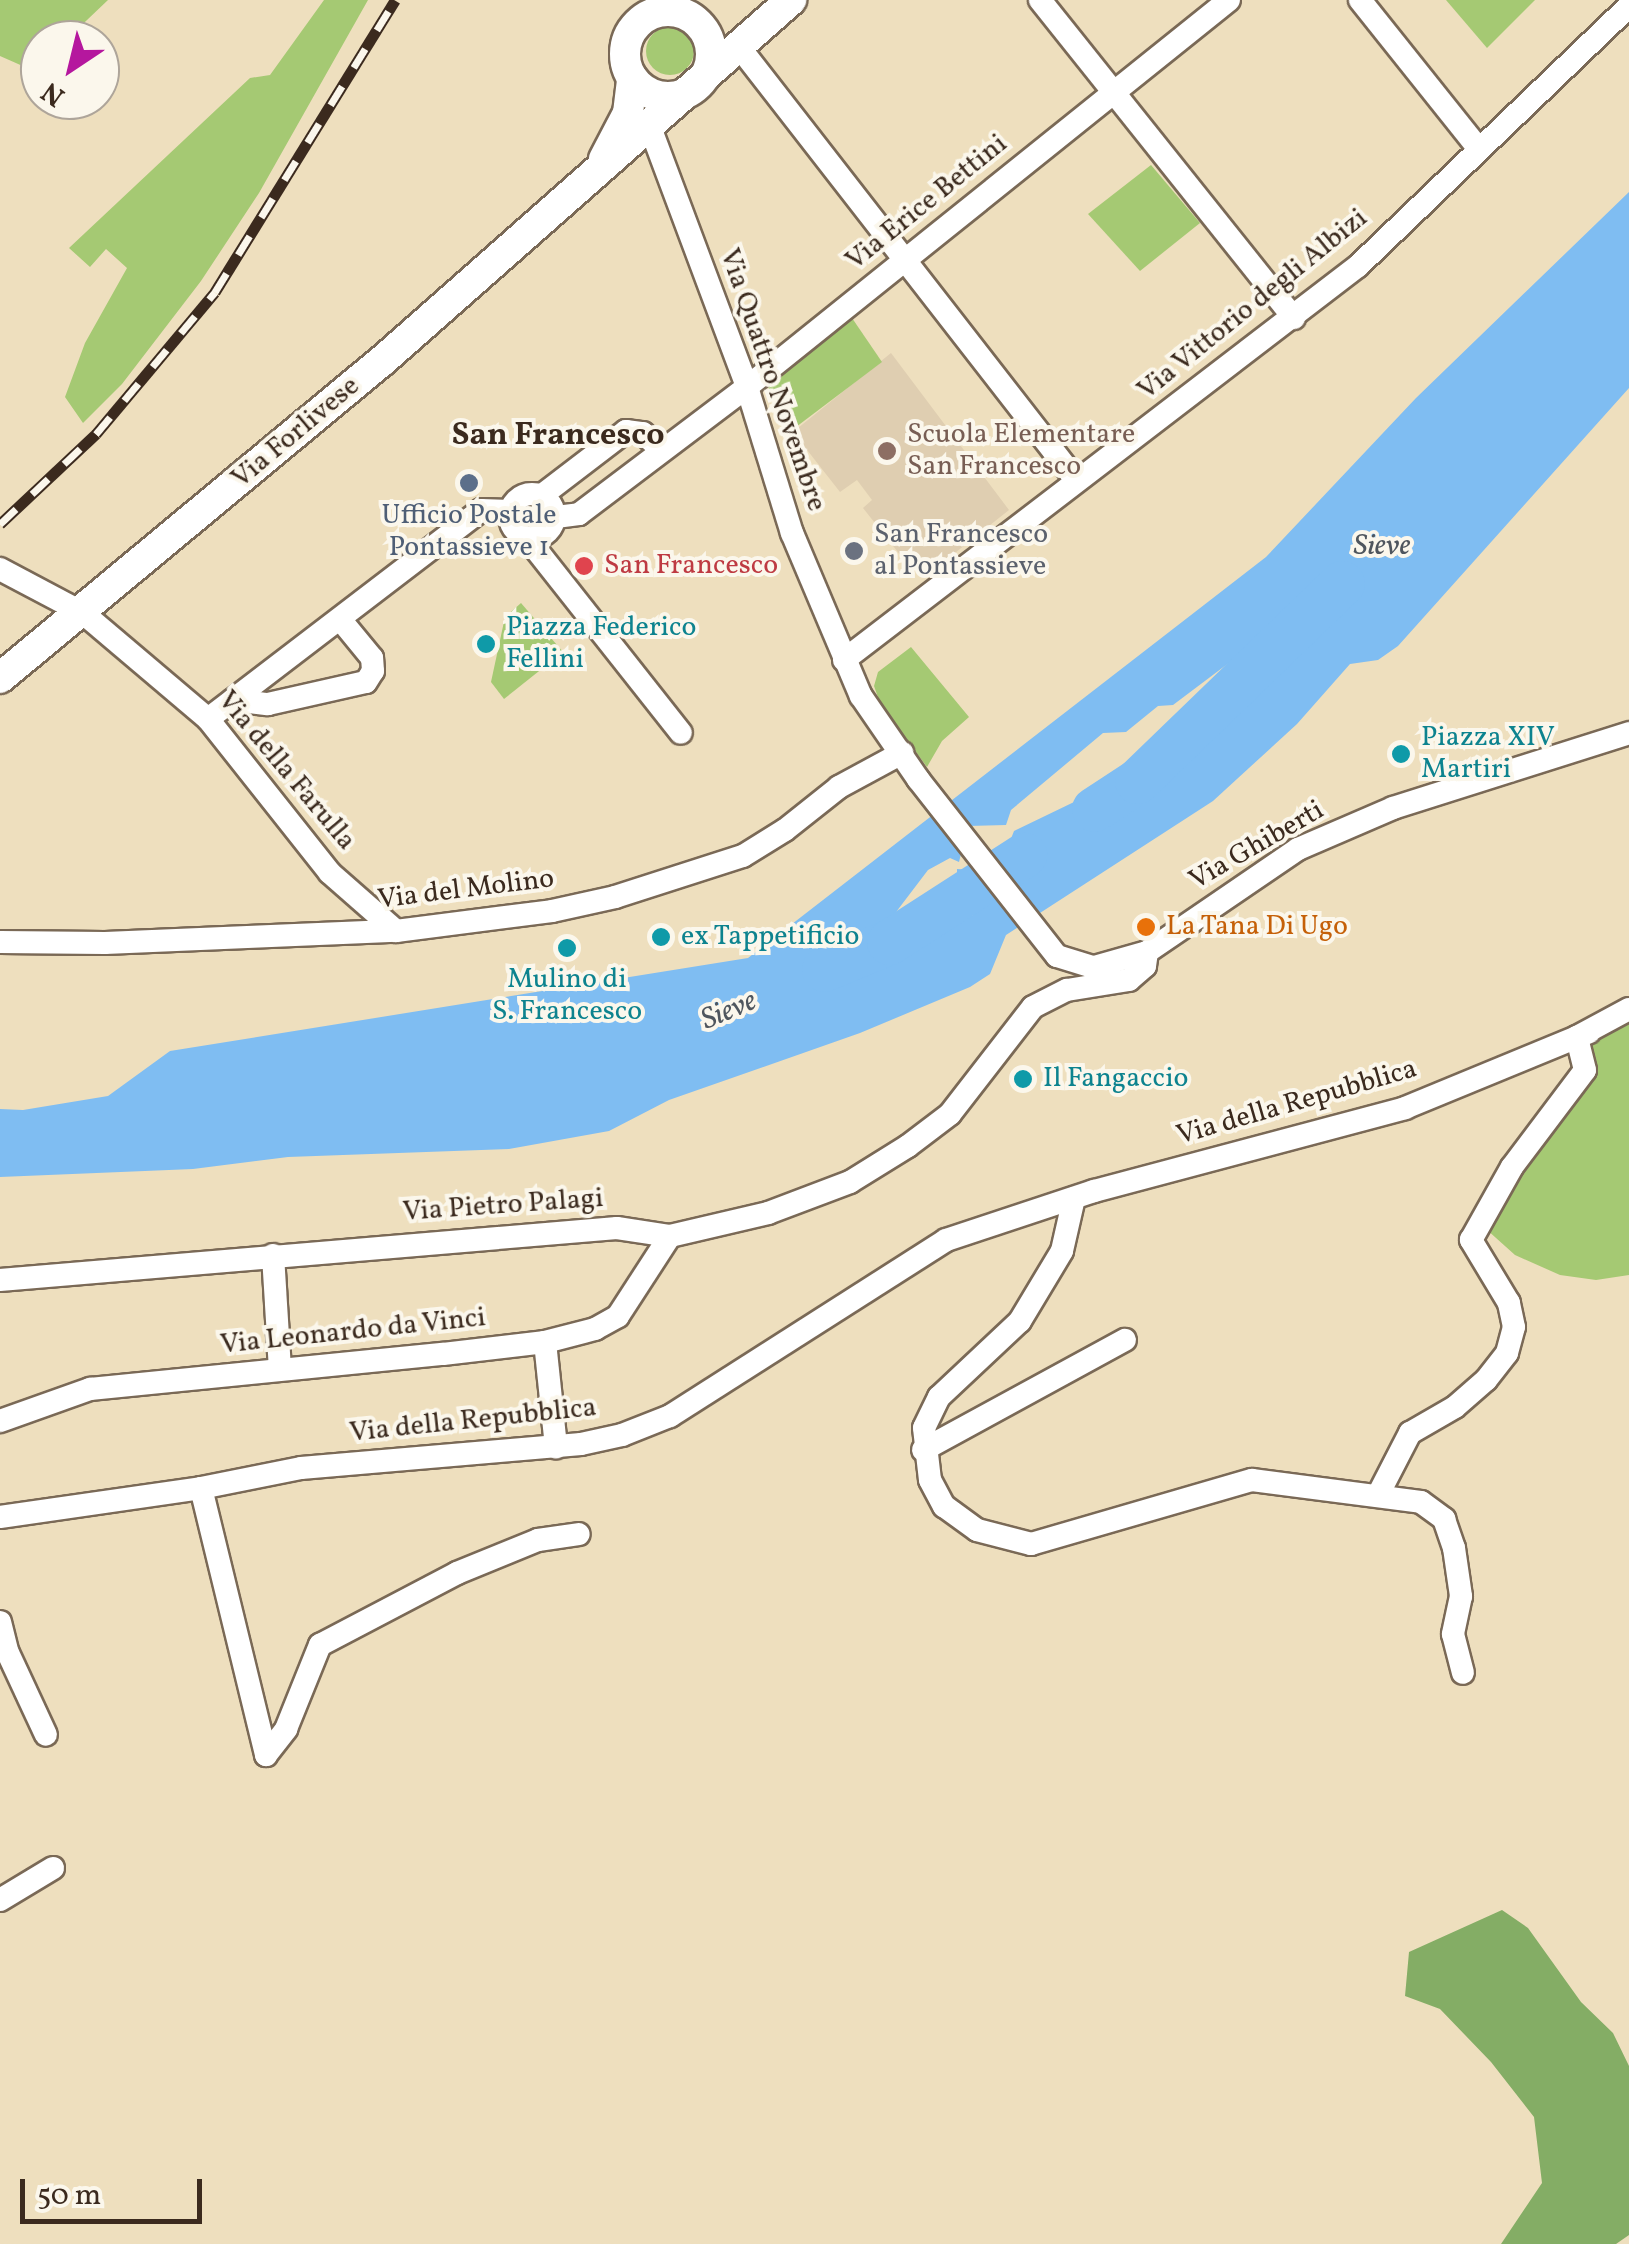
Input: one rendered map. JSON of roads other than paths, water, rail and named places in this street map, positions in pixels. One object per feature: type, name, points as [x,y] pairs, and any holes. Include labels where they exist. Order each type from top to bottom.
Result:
[{"type":"street","name":"Via Forlivese","points":[[587,182],[613,148],[628,113],[632,78],[626,63],[632,14],[681,13],[726,27],[787,0]]},
{"type":"street","name":"Via Forlivese","points":[[0,678],[83,613],[587,182],[740,48],[787,0]]},
{"type":"street","points":[[1040,0],[1294,318]]},
{"type":"street","name":"Via Erice Bettini","points":[[527,538],[542,537],[556,517],[579,514],[660,448],[747,386],[1229,0]]},
{"type":"street","points":[[1360,0],[1479,148]]},
{"type":"street","name":"Via Vittorio degli Albizi","points":[[844,660],[1358,266],[1629,6]]},
{"type":"street","points":[[681,13],[712,54],[702,80]]},
{"type":"street","points":[[740,48],[902,262],[1076,480]]},
{"type":"street","name":"Via Forlivese","points":[[632,78],[656,95],[672,97],[689,92],[702,80]]},
{"type":"street","points":[[632,78],[650,127]]},
{"type":"street","name":"Via Quattro Novembre","points":[[650,127],[747,386],[792,533],[844,660],[862,696],[918,779],[1042,942]]},
{"type":"street","points":[[208,719],[481,510],[510,511],[524,496],[541,496],[626,431],[644,433],[660,448]]},
{"type":"street","points":[[541,496],[556,517]]},
{"type":"street","points":[[510,511],[513,527],[527,538],[681,733]]},
{"type":"street","name":"Via della Farulla","points":[[0,569],[83,613],[208,719],[330,873],[396,931]]},
{"type":"street","points":[[234,700],[268,704],[366,682],[374,671],[372,658],[340,619]]},
{"type":"street","name":"Via Ghiberti","points":[[1042,942],[1057,956],[1076,965],[1094,967],[1147,952],[1298,849],[1392,808],[1629,733]]},
{"type":"street","name":"Via del Molino","points":[[0,942],[106,943],[396,931],[552,911],[742,856],[784,830],[839,787],[902,753]]},
{"type":"street","name":"Via Pietro Palagi","points":[[0,1280],[617,1228],[670,1236],[768,1213],[850,1182],[950,1114],[1033,1007],[1067,990],[1129,980],[1145,966],[1147,952]]},
{"type":"street","name":"Via della Repubblica","points":[[0,1517],[201,1488],[301,1468],[556,1447],[622,1435],[670,1416],[946,1240],[1074,1198],[1405,1108],[1589,1032],[1629,1009]]},
{"type":"street","points":[[1378,1495],[1410,1433],[1455,1407],[1486,1380],[1507,1353],[1514,1327],[1509,1303],[1472,1240],[1512,1167],[1584,1070],[1577,1038],[1589,1032]]},
{"type":"street","points":[[1074,1198],[1062,1250],[1020,1321],[939,1397],[924,1428],[923,1450],[930,1480],[944,1506],[977,1530],[1031,1544],[1252,1480],[1421,1502],[1444,1519],[1454,1548],[1462,1596],[1453,1634],[1463,1673]]},
{"type":"street","name":"Via Leonardo da Vinci","points":[[0,1421],[90,1389],[544,1342],[595,1329],[618,1316],[670,1236]]},
{"type":"street","points":[[273,1254],[280,1369]]},
{"type":"street","points":[[923,1450],[1017,1403],[1126,1340]]},
{"type":"street","points":[[544,1342],[556,1447]]},
{"type":"street","points":[[201,1488],[266,1754],[286,1728],[320,1646],[456,1574],[538,1540],[579,1534]]},
{"type":"street","points":[[0,1622],[14,1667],[46,1735]]},
{"type":"street","points":[[0,1900],[53,1868]]},
{"type":"water","name":"Sieve","points":[[1629,192],[1629,388],[1398,646],[1378,660],[1350,664],[1297,724],[1213,801],[1006,935],[990,974],[970,987],[860,1033],[669,1100],[609,1131],[509,1149],[288,1157],[193,1169],[0,1177],[0,1109],[23,1110],[108,1096],[170,1051],[748,958],[1266,557],[1416,398]],"holes":[[[1282,623],[1301,627],[1268,682],[1233,717],[1149,773],[1130,775],[1014,831],[998,872],[957,869],[957,885],[979,892],[983,902],[973,915],[899,951],[868,940],[890,920],[928,870],[950,858],[959,862],[968,826],[1006,825],[1011,810],[1103,733],[1126,732],[1158,706],[1173,705]]]},
{"type":"waterway","name":"Sieve","points":[[1094,809],[1137,781],[1342,583]]},
{"type":"waterway","name":"Sieve","points":[[824,969],[889,942],[1024,855]]},
{"type":"railway","points":[[0,524],[96,434],[215,292],[395,0]]},
{"type":"place","name":"Scuola Elementare San Francesco","points":[[887,451]]},
{"type":"place","name":"Ufficio Postale Pontassieve 1","points":[[469,483]]},
{"type":"place","name":"San Francesco al Pontassieve","points":[[854,551]]},
{"type":"place","name":"San Francesco","points":[[584,566]]},
{"type":"place","name":"Piazza Federico Fellini","points":[[486,644]]},
{"type":"place","name":"Piazza XIV Martiri","points":[[1401,754]]},
{"type":"place","name":"La Tana Di Ugo","points":[[1146,927]]},
{"type":"place","name":"ex Tappetificio","points":[[661,937]]},
{"type":"place","name":"Mulino di S. Francesco","points":[[567,948]]},
{"type":"place","name":"Il Fangaccio","points":[[1023,1079]]},
{"type":"district","name":"San Francesco","points":[[558,436]]}]
